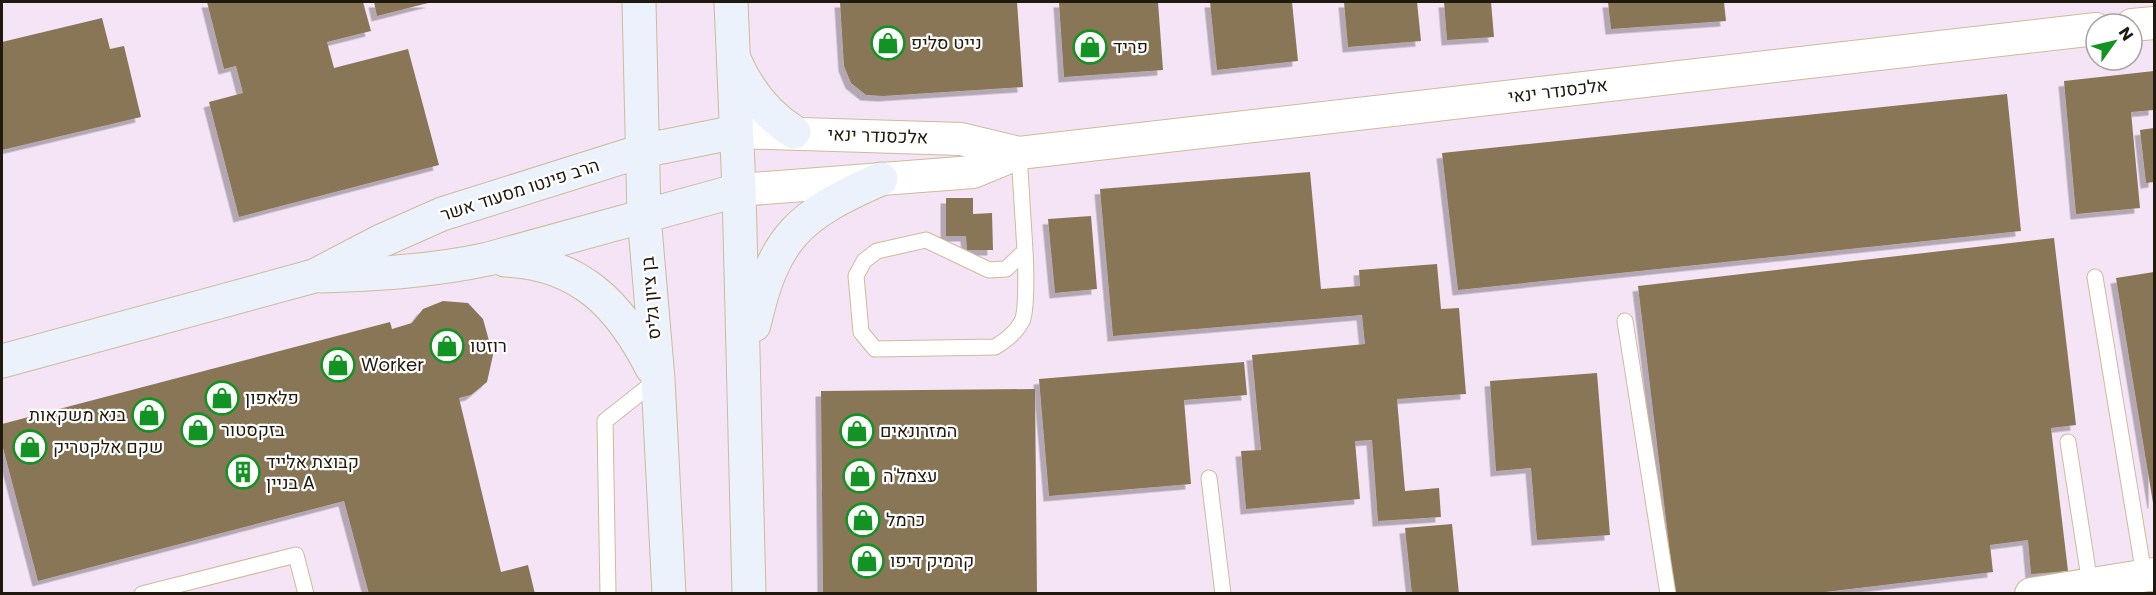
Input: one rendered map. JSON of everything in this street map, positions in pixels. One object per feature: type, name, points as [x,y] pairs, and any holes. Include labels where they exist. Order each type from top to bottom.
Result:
[{"type":"street","name":"בן ציון גליס","points":[[639,2],[644,216],[658,379],[669,594]]},
{"type":"street","points":[[731,2],[739,190],[749,594]]},
{"type":"street","name":"אלכסנדר ינאי","points":[[739,190],[974,172],[1020,153],[2084,30]]},
{"type":"street","points":[[732,55],[747,85],[758,100],[779,123],[794,132]]},
{"type":"street","name":"הרב פינטו מסעוד אשר","points":[[2,361],[314,276],[381,241],[442,214],[642,152],[736,132]]},
{"type":"street","name":"אלכסנדר ינאי","points":[[736,132],[794,132],[961,139],[1020,153]]},
{"type":"street","points":[[744,376],[762,289],[773,262],[787,239],[809,217],[833,201],[881,179]]},
{"type":"street","name":"הרב פינטו מסעוד אשר","points":[[314,276],[453,267],[739,190]]},
{"type":"street","points":[[488,259],[524,261],[547,266],[584,282],[624,321],[658,379]]},
{"type":"street","points":[[2031,594],[2150,575]]},
{"type":"lane","points":[[1020,153],[1025,251],[1023,320],[1010,338],[995,347],[875,349],[861,332],[856,276],[864,261],[878,251],[926,240],[989,270],[1006,269],[1025,251]]},
{"type":"lane","points":[[2095,277],[2150,575]]},
{"type":"lane","points":[[1625,321],[1668,594]]},
{"type":"lane","points":[[608,594],[605,421],[658,379]]},
{"type":"lane","points":[[2068,441],[2090,584]]},
{"type":"lane","points":[[1209,478],[1223,594]]},
{"type":"lane","points":[[142,594],[296,555],[306,594]]},
{"type":"shaded area","points":[[2,2],[2154,2],[2154,593],[2,593]]},
{"type":"building","points":[[207,2],[363,2],[371,31],[327,42],[334,68],[408,49],[439,165],[239,217],[209,102],[243,93],[236,66],[224,69]]},
{"type":"building","points":[[374,2],[432,2],[377,16]]},
{"type":"building","points":[[840,2],[1017,2],[1023,87],[883,96],[866,95],[851,83],[844,66]]},
{"type":"building","points":[[1059,2],[1158,2],[1163,70],[1064,77]]},
{"type":"building","points":[[1210,2],[1292,2],[1298,61],[1217,70]]},
{"type":"building","points":[[1344,2],[1417,2],[1421,41],[1348,47]]},
{"type":"building","points":[[1444,2],[1491,2],[1494,37],[1447,40]]},
{"type":"building","points":[[1608,2],[1724,2],[1726,21],[1611,29]]},
{"type":"building","points":[[102,18],[110,49],[124,46],[141,117],[2,150],[2,42]]},
{"type":"building","points":[[2154,71],[2154,110],[2131,112],[2140,208],[2076,214],[2064,81]]},
{"type":"building","points":[[2007,94],[2021,231],[1458,290],[1442,153]]},
{"type":"building","points":[[2154,128],[2154,182],[2146,183],[2140,130]]},
{"type":"building","points":[[1310,172],[1321,289],[1360,286],[1359,270],[1437,264],[1441,309],[1459,308],[1466,394],[1397,399],[1405,491],[1439,488],[1441,517],[1378,521],[1372,440],[1355,441],[1360,499],[1246,509],[1241,451],[1261,450],[1252,355],[1365,344],[1362,315],[1113,336],[1100,189]]},
{"type":"building","points":[[946,198],[973,198],[973,214],[992,213],[993,250],[967,250],[966,236],[946,236]]},
{"type":"building","points":[[1091,216],[1097,289],[1055,293],[1048,219]]},
{"type":"building","points":[[2054,238],[2076,425],[2051,428],[2068,571],[2031,574],[2028,540],[1990,545],[1993,572],[1808,594],[1675,594],[1638,286]]},
{"type":"building","points":[[2154,272],[2154,503],[2153,503],[2116,278]]},
{"type":"building","name":"קבוצת אלייד בניין A","points":[[443,301],[468,303],[483,319],[493,355],[487,382],[471,395],[459,398],[501,572],[528,565],[535,594],[369,594],[344,501],[38,581],[2,444],[2,424],[390,322],[392,329],[412,323],[423,309]]},
{"type":"building","points":[[1244,362],[1247,395],[1184,400],[1191,484],[1049,496],[1039,379]]},
{"type":"building","points":[[1597,373],[1610,535],[1537,540],[1531,468],[1496,471],[1490,381]]},
{"type":"building","points":[[1035,389],[1037,594],[823,594],[821,391]]},
{"type":"building","points":[[1452,524],[1459,594],[1412,594],[1405,528]]},
{"type":"place","name":"נייט סליפ","points":[[888,43]]},
{"type":"place","name":"פריד","points":[[1090,47]]},
{"type":"place","name":"רוזטו","points":[[447,346]]},
{"type":"place","name":"Worker","points":[[338,365]]},
{"type":"place","name":"פלאפון","points":[[222,398]]},
{"type":"place","name":"בנא משקאות","points":[[149,415]]},
{"type":"place","name":"בזקסטור","points":[[198,430]]},
{"type":"place","name":"המזרונאים","points":[[857,431]]},
{"type":"place","name":"שקם אלקטריק","points":[[30,447]]},
{"type":"place","name":"קבוצת אלייד בניין A","points":[[243,472]]},
{"type":"place","name":"עצמל'ה","points":[[860,476]]},
{"type":"place","name":"כרמל","points":[[863,520]]},
{"type":"place","name":"קרמיק דיפו","points":[[867,561]]}]
